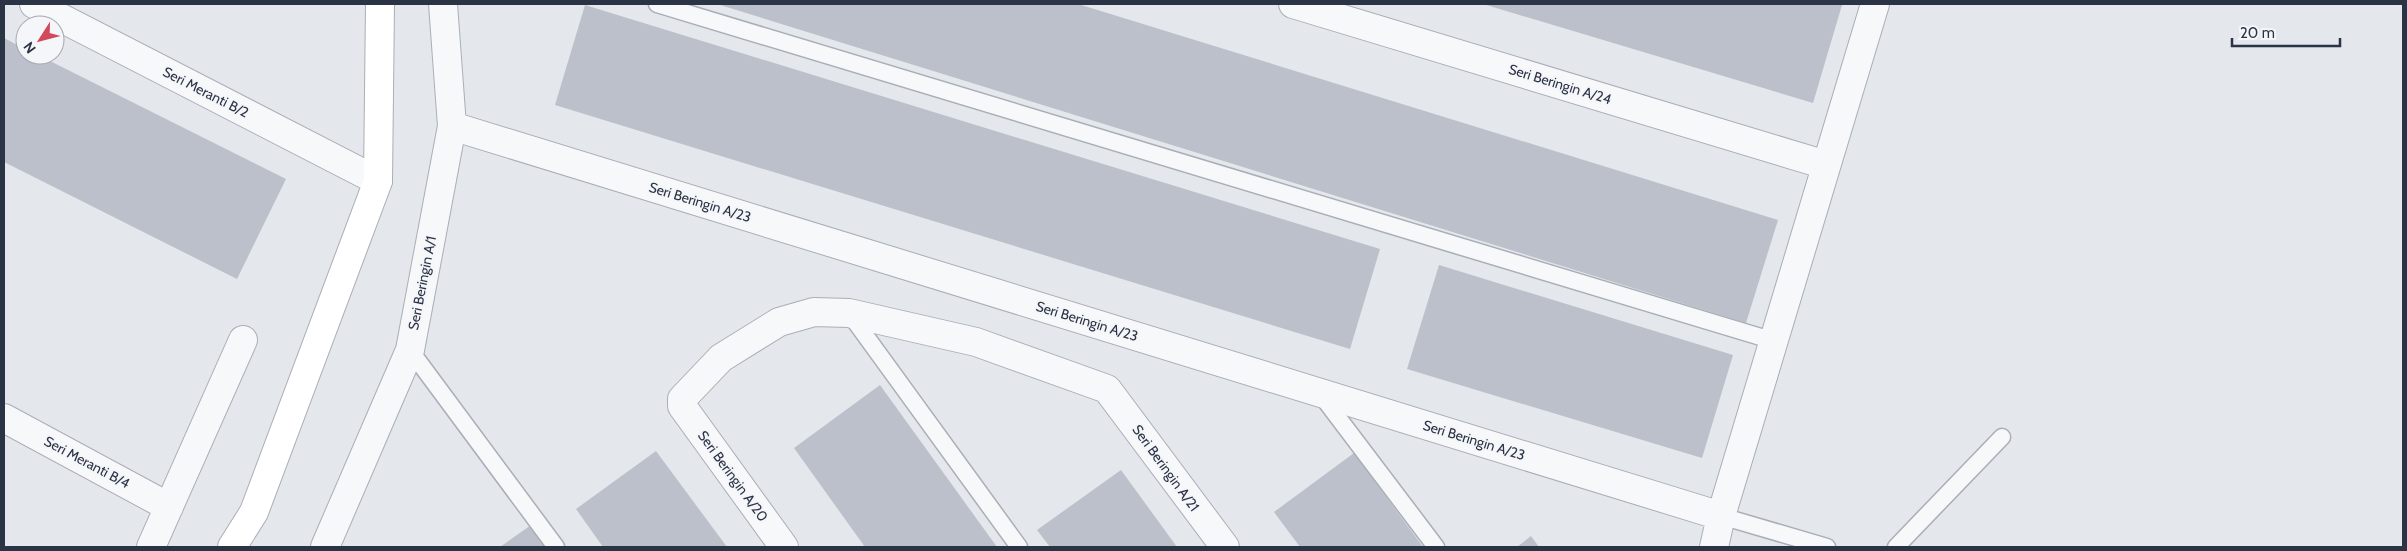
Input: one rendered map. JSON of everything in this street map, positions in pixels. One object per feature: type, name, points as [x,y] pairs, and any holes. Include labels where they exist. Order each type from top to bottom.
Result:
[{"type":"street","name":"Seri Meranti B/2","points":[[34,4],[378,181]]},
{"type":"street","points":[[232,547],[254,512],[378,181],[380,4]]},
{"type":"street","name":"Seri Beringin A/1","points":[[325,547],[410,350],[452,126],[443,4]]},
{"type":"street","name":"Seri Beringin A/24","points":[[1293,4],[1826,165]]},
{"type":"street","points":[[1714,547],[1721,516],[1875,4]]},
{"type":"street","name":"Seri Beringin A/23","points":[[452,126],[1721,516]]},
{"type":"street","name":"Seri Beringin A/20","points":[[784,547],[682,406],[686,392],[721,358],[779,322],[814,312],[849,313]]},
{"type":"street","name":"Seri Beringin A/21","points":[[849,313],[976,342],[1107,389],[1224,547]]},
{"type":"street","points":[[152,547],[243,340]]},
{"type":"street","name":"Seri Meranti B/4","points":[[4,418],[169,507]]},
{"type":"lane","points":[[657,4],[1774,341]]},
{"type":"lane","points":[[849,313],[1019,547]]},
{"type":"lane","points":[[410,350],[556,547]]},
{"type":"lane","points":[[1320,393],[1436,547]]},
{"type":"lane","points":[[1896,547],[2002,436]]},
{"type":"lane","points":[[1721,516],[1828,547]]},
{"type":"building","points":[[717,4],[1078,4],[1778,220],[1746,323]]},
{"type":"building","points":[[1483,4],[1838,4],[1842,5],[1813,103]]},
{"type":"building","points":[[585,5],[1380,249],[1350,349],[555,105]]},
{"type":"building","points":[[4,38],[15,44],[15,65],[58,65],[286,179],[237,279],[4,162]]},
{"type":"building","points":[[1439,265],[1733,355],[1702,458],[1407,369]]},
{"type":"building","points":[[880,385],[997,547],[865,547],[794,448]]},
{"type":"building","points":[[656,451],[727,547],[603,547],[576,509]]},
{"type":"building","points":[[1354,453],[1423,547],[1300,547],[1274,512]]},
{"type":"building","points":[[1121,470],[1177,547],[1050,547],[1037,530]]},
{"type":"building","points":[[534,523],[551,547],[500,547]]},
{"type":"building","points":[[1531,536],[1539,547],[1517,547]]}]
